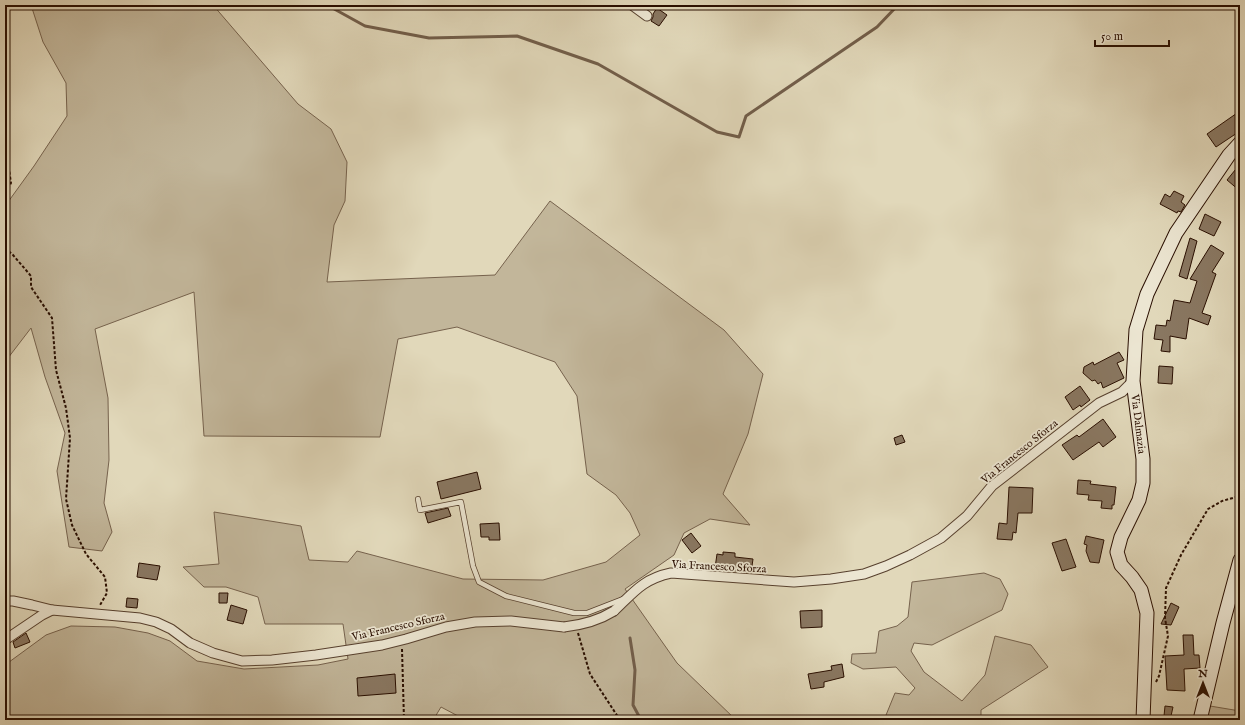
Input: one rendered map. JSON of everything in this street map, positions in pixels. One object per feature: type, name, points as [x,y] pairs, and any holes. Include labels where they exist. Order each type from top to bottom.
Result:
[{"type":"main road","name":"Via Dalmazia","points":[[1144,720],[1147,613],[1141,590],[1121,564],[1117,552],[1121,537],[1139,500],[1143,483],[1143,459],[1133,381],[1136,330],[1147,294],[1176,233],[1229,155],[1240,143]]},
{"type":"main road","points":[[1200,720],[1223,623],[1240,560]]},
{"type":"street","points":[[632,5],[647,16]]},
{"type":"street","name":"Via Francesco Sforza","points":[[5,601],[32,604],[52,610],[140,618],[156,622],[170,629],[190,643],[213,653],[242,661],[272,660],[316,655],[382,644],[402,640],[446,627],[475,622],[511,620],[564,627],[583,625],[598,620],[614,611],[633,591],[645,582],[660,576],[671,574],[794,582],[831,579],[864,574],[910,555],[941,538],[967,516],[992,486],[1099,403],[1122,392],[1133,381]]},
{"type":"street","points":[[5,640],[52,610]]},
{"type":"lane","points":[[418,499],[420,510],[461,502],[473,566],[478,582],[506,596],[574,613],[587,613],[628,596]]},
{"type":"path","points":[[5,142],[11,183],[5,194]]},
{"type":"path","points":[[5,248],[31,276],[31,287],[52,318],[56,370],[66,408],[70,438],[66,499],[72,526],[86,554],[105,577],[107,593],[95,613]]},
{"type":"path","points":[[1144,691],[1151,690],[1159,676],[1168,636],[1165,618],[1166,588],[1181,555],[1208,509],[1222,501],[1240,496]]},
{"type":"path","points":[[574,613],[573,620],[590,674],[620,720]]},
{"type":"path","points":[[402,640],[404,720]]},
{"type":"shaded area","points":[[31,5],[213,5],[298,104],[331,129],[347,162],[345,201],[334,225],[327,282],[495,275],[550,201],[724,330],[763,374],[748,434],[723,494],[750,525],[710,519],[684,533],[674,555],[625,589],[677,663],[736,720],[460,720],[458,716],[441,707],[435,717],[426,720],[5,720],[5,665],[46,635],[71,626],[115,627],[148,633],[170,641],[197,661],[244,669],[318,665],[348,659],[343,624],[265,624],[258,597],[226,587],[204,587],[183,567],[219,564],[214,512],[301,526],[309,560],[348,562],[357,551],[463,579],[543,580],[606,562],[640,535],[630,513],[616,495],[587,474],[577,396],[555,362],[457,327],[398,339],[380,437],[204,436],[194,292],[95,329],[108,398],[109,460],[104,503],[112,532],[102,551],[69,547],[57,471],[65,433],[45,377],[31,328],[8,358],[5,367],[5,214],[8,202],[67,116],[66,83],[43,42]]},
{"type":"shaded area","points":[[984,573],[1000,579],[1008,594],[1002,610],[932,645],[914,643],[911,651],[924,672],[962,701],[985,675],[995,636],[1031,645],[1048,667],[981,710],[981,720],[884,720],[895,693],[909,695],[915,688],[896,667],[863,669],[851,663],[852,654],[876,653],[879,631],[897,626],[908,617],[912,582]]},
{"type":"shaded area","points":[[1198,704],[1240,711],[1240,720],[1193,720]]},
{"type":"building","points":[[657,8],[667,15],[659,26],[651,21]]},
{"type":"building","points":[[1240,111],[1240,131],[1216,147],[1207,134]]},
{"type":"building","points":[[1240,164],[1240,191],[1227,180]]},
{"type":"building","points":[[1174,191],[1184,196],[1181,202],[1185,205],[1181,212],[1178,211],[1177,213],[1160,204],[1165,194],[1170,197]]},
{"type":"building","points":[[1205,214],[1221,222],[1214,236],[1199,229]]},
{"type":"building","points":[[1190,238],[1197,241],[1187,279],[1179,276]]},
{"type":"building","points":[[1211,245],[1224,253],[1212,272],[1216,274],[1202,313],[1211,316],[1208,325],[1189,318],[1186,339],[1170,336],[1170,352],[1161,351],[1163,340],[1154,339],[1156,325],[1166,326],[1167,320],[1170,321],[1174,300],[1190,303],[1197,281],[1190,279]]},
{"type":"building","points":[[1119,352],[1124,360],[1117,363],[1124,378],[1103,388],[1101,382],[1098,384],[1095,380],[1092,381],[1083,373],[1084,367],[1093,362],[1094,365]]},
{"type":"building","points":[[1159,366],[1173,367],[1172,384],[1158,383]]},
{"type":"building","points":[[1080,386],[1090,400],[1081,407],[1080,405],[1073,410],[1065,397]]},
{"type":"building","points":[[1103,419],[1116,437],[1103,447],[1099,442],[1073,460],[1062,445],[1077,435],[1079,437]]},
{"type":"building","points":[[902,435],[905,442],[896,445],[894,438]]},
{"type":"building","points":[[477,472],[481,489],[441,499],[437,482]]},
{"type":"building","points":[[1078,480],[1091,481],[1090,484],[1116,487],[1114,505],[1112,505],[1112,509],[1101,508],[1102,501],[1088,500],[1089,495],[1077,494]]},
{"type":"building","points":[[1009,487],[1033,488],[1032,513],[1018,513],[1016,533],[1013,532],[1012,540],[997,539],[999,523],[1007,524]]},
{"type":"building","points":[[448,508],[451,516],[428,523],[425,513]]},
{"type":"building","points":[[499,523],[500,540],[489,540],[489,537],[481,537],[480,524]]},
{"type":"building","points":[[691,533],[701,546],[692,553],[682,540]]},
{"type":"building","points":[[1086,536],[1104,540],[1099,563],[1090,562],[1086,551],[1087,545],[1084,544]]},
{"type":"building","points":[[1066,539],[1076,567],[1062,571],[1052,543]]},
{"type":"building","points":[[723,552],[735,553],[735,557],[753,559],[751,573],[715,568],[717,554],[723,555]]},
{"type":"building","points":[[139,563],[160,566],[157,580],[137,577]]},
{"type":"building","points":[[219,593],[228,593],[227,603],[219,603]]},
{"type":"building","points":[[127,598],[138,599],[137,608],[126,607]]},
{"type":"building","points":[[1171,603],[1179,607],[1171,625],[1161,624]]},
{"type":"building","points":[[231,605],[247,610],[243,624],[227,620]]},
{"type":"building","points":[[822,610],[822,627],[801,628],[800,611]]},
{"type":"building","points":[[26,633],[30,642],[15,648],[13,642]]},
{"type":"building","points":[[1183,635],[1193,635],[1194,655],[1199,655],[1200,668],[1184,669],[1185,691],[1167,690],[1165,656],[1184,655]]},
{"type":"building","points":[[842,664],[844,677],[824,682],[824,687],[811,689],[808,674],[832,670],[831,666]]},
{"type":"building","points":[[395,674],[396,693],[358,696],[357,678]]},
{"type":"building","points":[[1165,706],[1173,707],[1171,716],[1164,716]]},
{"type":"waterway","points":[[327,5],[365,26],[429,38],[517,36],[598,64],[717,132],[739,137],[746,116],[877,27],[898,5]]},
{"type":"waterway","points":[[630,638],[635,670],[633,705],[641,720]]}]
